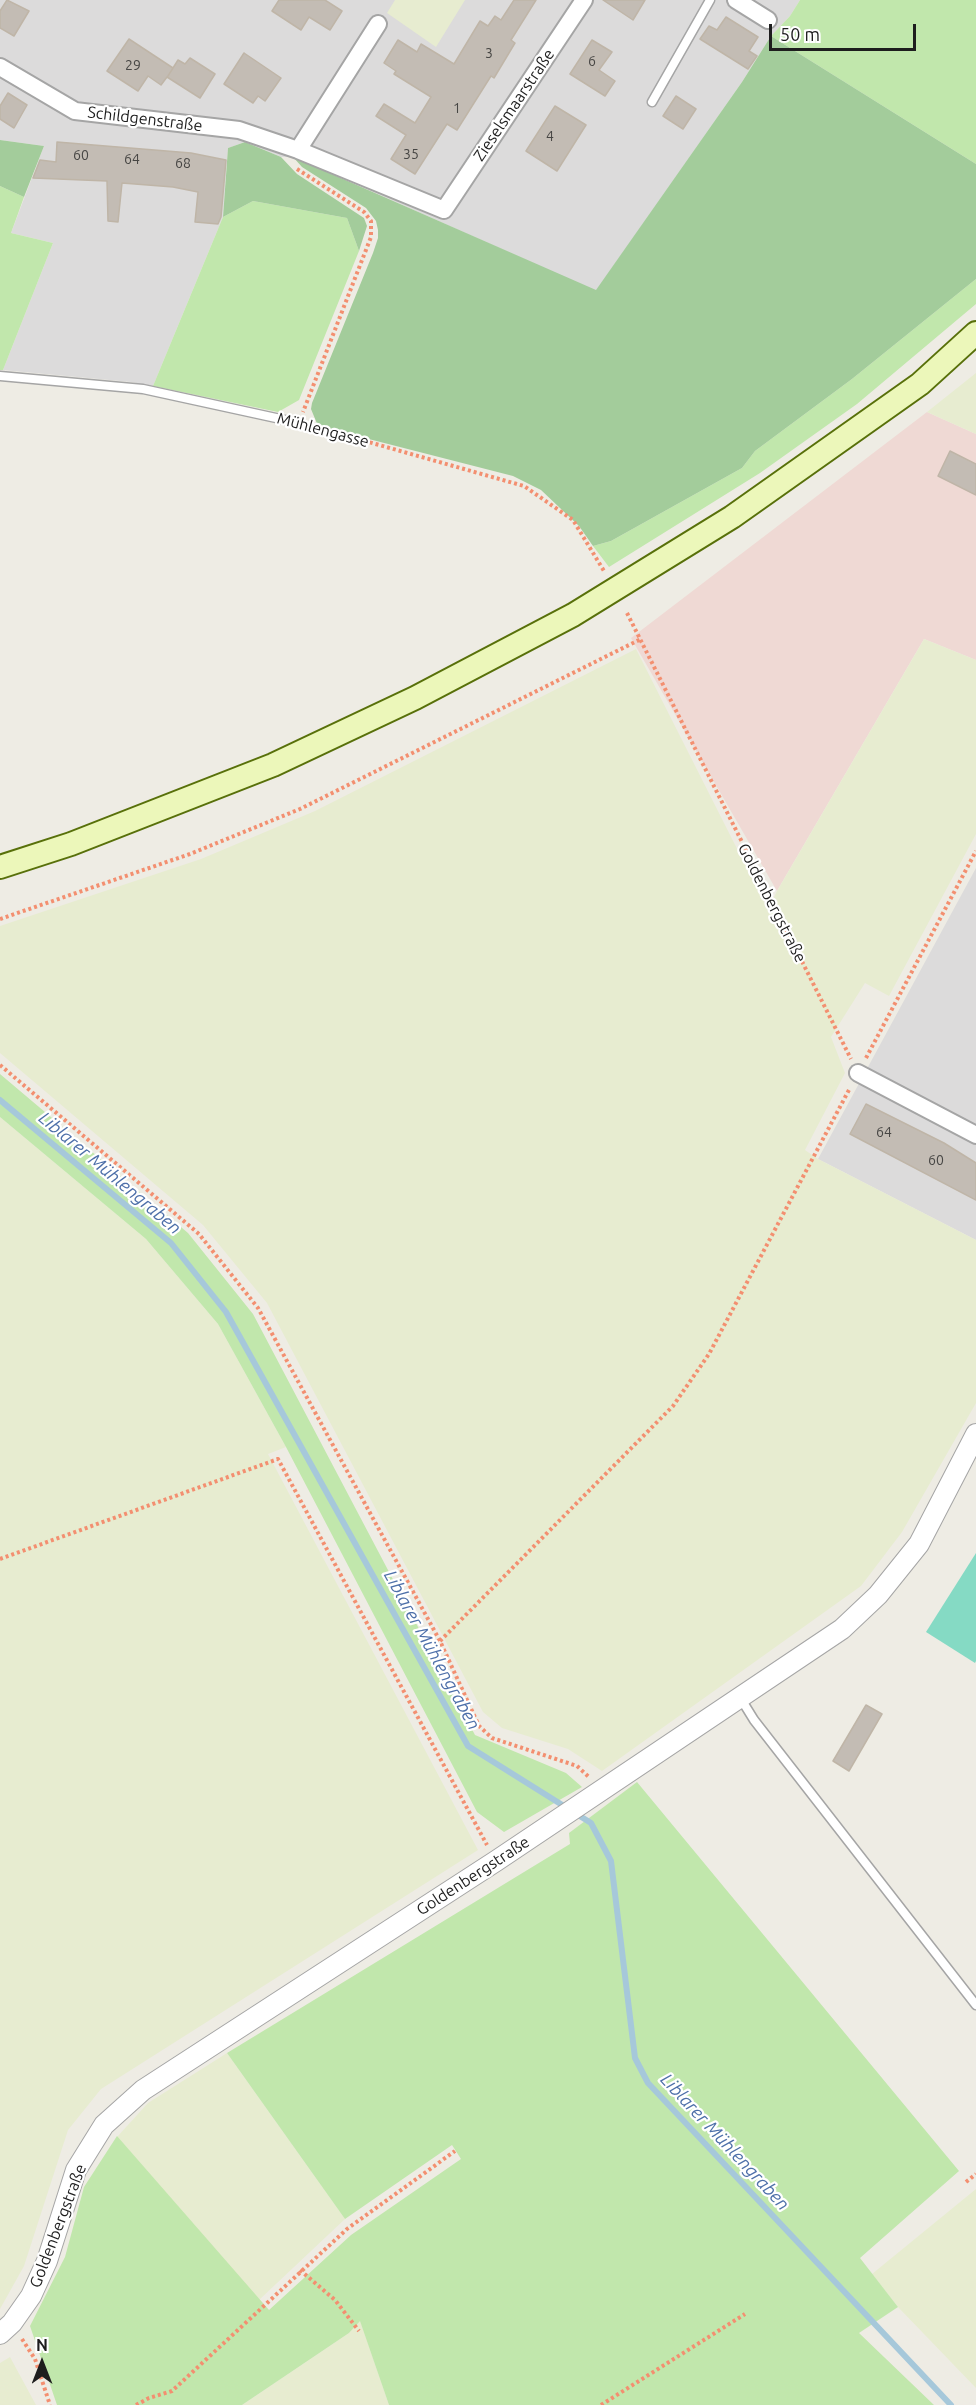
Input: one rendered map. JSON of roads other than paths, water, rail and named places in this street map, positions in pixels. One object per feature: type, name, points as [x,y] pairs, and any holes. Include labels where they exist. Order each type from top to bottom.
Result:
[{"type":"main road","points":[[0,867],[71,844],[273,765],[415,699],[573,615],[732,517],[920,384],[976,333]]},
{"type":"street","name":"Zieselsmaarstraße","points":[[444,210],[584,0]]},
{"type":"street","points":[[736,0],[768,20]]},
{"type":"street","points":[[296,157],[378,24]]},
{"type":"street","name":"Schildgenstraße","points":[[0,68],[75,111],[239,130],[296,157],[444,210]]},
{"type":"street","points":[[858,1073],[976,1135]]},
{"type":"street","name":"Goldenbergstraße","points":[[6,2328],[31,2296],[47,2261],[76,2170],[104,2125],[142,2090],[496,1861],[741,1699],[842,1629],[878,1595],[919,1544],[976,1436]]},
{"type":"lane","points":[[652,102],[710,0]]},
{"type":"lane","name":"Mühlengasse","points":[[0,376],[143,389],[299,423]]},
{"type":"lane","points":[[741,1699],[754,1720],[976,2005]]},
{"type":"waterway","name":"Liblarer Mühlengraben","points":[[0,1100],[171,1243],[226,1312],[468,1746],[591,1823],[611,1861],[635,2058],[648,2083],[951,2405]]}]
